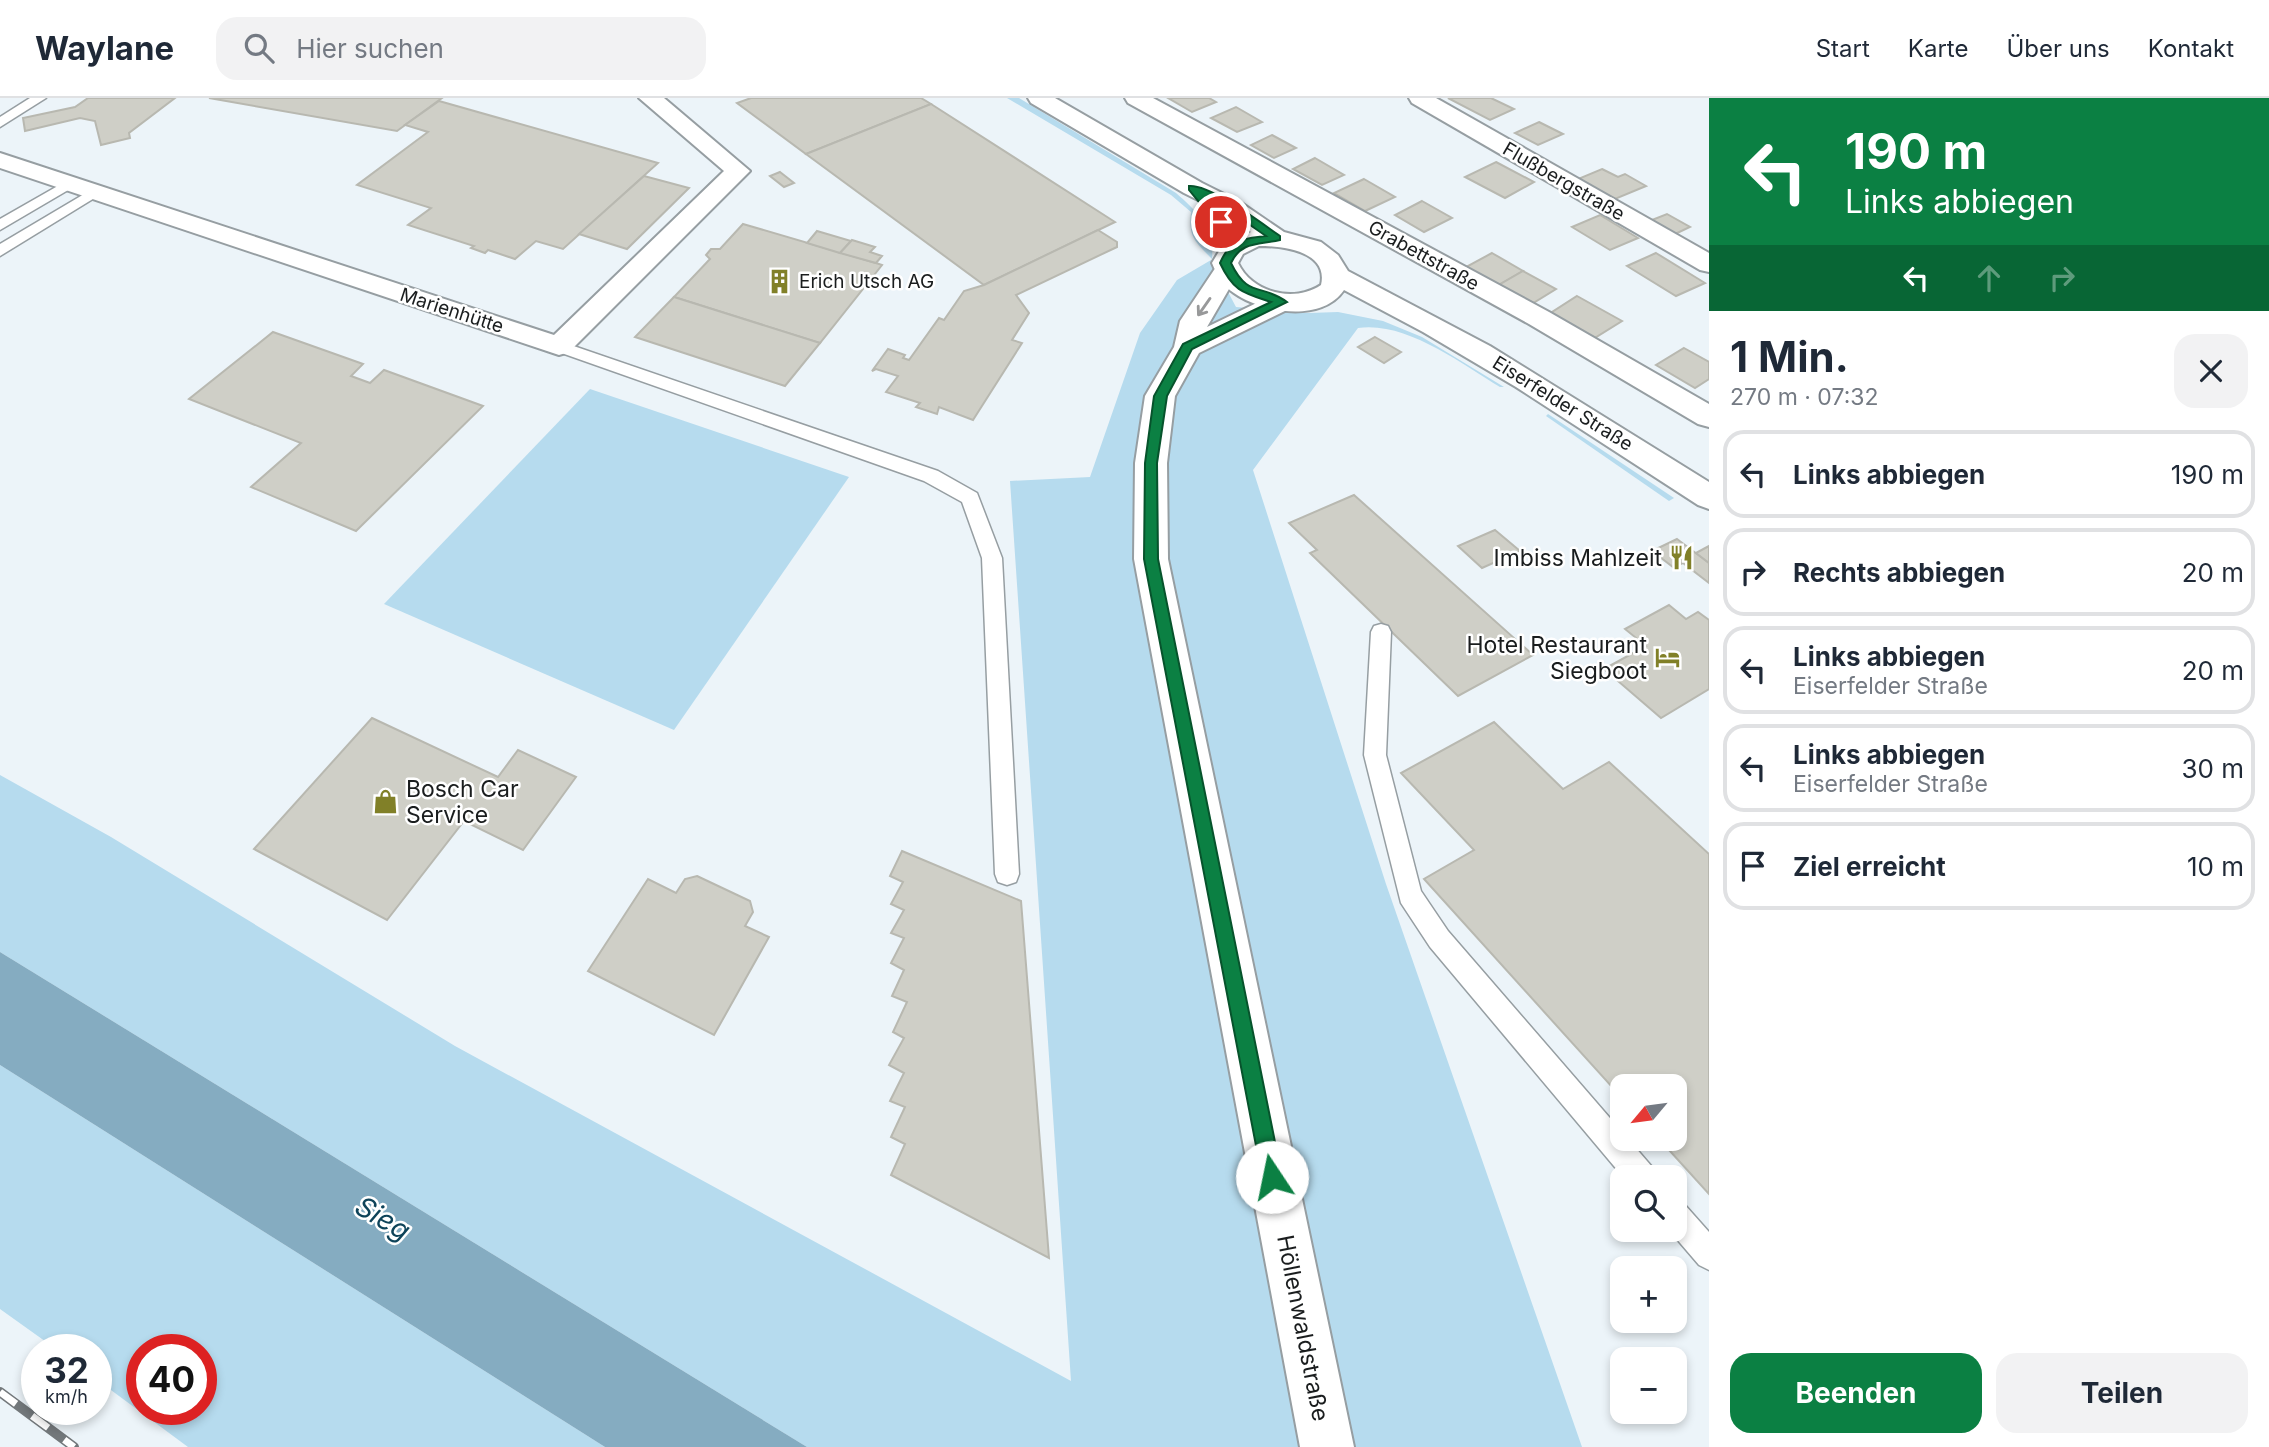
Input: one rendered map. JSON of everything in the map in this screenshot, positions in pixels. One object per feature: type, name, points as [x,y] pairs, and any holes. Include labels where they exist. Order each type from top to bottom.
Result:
[{"type":"street","points":[[559,346],[738,171],[650,98]]},
{"type":"street","points":[[1039,98],[1193,188],[1231,207],[1276,238]]},
{"type":"street","name":"Grabettstraße","points":[[1136,98],[1539,318],[1709,417]]},
{"type":"street","name":"Flußbergstraße","points":[[1420,98],[1709,264]]},
{"type":"street","name":"Marienhütte","points":[[0,159],[559,346]]},
{"type":"street","points":[[1193,188],[1221,222],[1229,260],[1234,281],[1247,290],[1282,302],[1311,301],[1329,286],[1333,265],[1317,251],[1294,241],[1276,238],[1258,238],[1243,242],[1229,260]]},
{"type":"street","name":"Höllenwaldstraße","points":[[1229,260],[1194,321],[1188,347],[1160,396],[1151,463],[1151,559],[1326,1447]]},
{"type":"street","name":"Eiserfelder Straße","points":[[1329,286],[1350,298],[1415,314],[1555,397],[1709,497]]},
{"type":"street","points":[[1188,347],[1282,302]]},
{"type":"lane","points":[[0,123],[39,98]]},
{"type":"lane","points":[[0,225],[70,183]]},
{"type":"lane","points":[[0,251],[96,191]]},
{"type":"lane","points":[[559,346],[931,476],[970,498],[992,558],[1007,874]]},
{"type":"lane","points":[[1381,632],[1375,755],[1410,895],[1439,939],[1632,1165]]},
{"type":"lane","points":[[1687,1229],[1709,1255]]},
{"type":"shaded area","points":[[1007,98],[1019,98],[1176,193],[1203,222],[1211,239],[1212,259],[1192,234],[1191,212],[1171,195]]},
{"type":"shaded area","points":[[1211,260],[1236,307],[1309,313],[1338,312],[1383,321],[1422,337],[1504,387],[1413,337],[1395,331],[1358,328],[1253,470],[1386,884],[1582,1447],[807,1447],[0,952],[0,775],[111,837],[455,1046],[1071,1381],[1010,481],[1090,477],[1140,333],[1177,280]]},
{"type":"shaded area","points":[[590,389],[849,477],[674,730],[384,604]]},
{"type":"shaded area","points":[[1548,414],[1674,498],[1669,501],[1546,416]]},
{"type":"shaded area","points":[[0,1065],[605,1447],[188,1447],[158,1425],[217,1425],[217,1334],[126,1334],[126,1401],[112,1391],[112,1334],[35,1334],[0,1309]]},
{"type":"water","name":"Sieg","points":[[0,952],[807,1447],[605,1447],[0,1065]]},
{"type":"building","points":[[88,98],[175,98],[129,133],[130,138],[101,145],[95,121],[80,118],[25,131],[23,118],[75,107]]},
{"type":"building","points":[[209,98],[442,98],[397,131]]},
{"type":"building","points":[[751,98],[921,98],[931,104],[806,154],[737,103]]},
{"type":"building","points":[[1168,98],[1209,98],[1216,102],[1192,112]]},
{"type":"building","points":[[1448,98],[1491,98],[1514,109],[1490,120]]},
{"type":"building","points":[[439,101],[658,163],[563,249],[536,241],[515,259],[488,250],[485,253],[471,248],[474,246],[408,225],[431,208],[357,185],[428,132],[405,125]]},
{"type":"building","points":[[931,104],[1115,222],[984,285],[806,154]]},
{"type":"building","points":[[1236,107],[1262,122],[1237,132],[1211,118]]},
{"type":"building","points":[[1539,122],[1563,134],[1538,145],[1515,133]]},
{"type":"building","points":[[1272,135],[1296,148],[1274,158],[1251,145]]},
{"type":"building","points":[[1315,158],[1344,175],[1322,185],[1293,169]]},
{"type":"building","points":[[1496,162],[1534,182],[1505,198],[1465,177]]},
{"type":"building","points":[[1602,169],[1618,177],[1625,174],[1646,186],[1615,199],[1578,179]]},
{"type":"building","points":[[780,172],[794,183],[784,187],[770,176]]},
{"type":"building","points":[[644,176],[689,188],[627,249],[579,234]]},
{"type":"building","points":[[1364,179],[1395,197],[1365,211],[1334,193]]},
{"type":"building","points":[[1422,201],[1452,218],[1424,232],[1395,215]]},
{"type":"building","points":[[1667,214],[1690,227],[1675,234],[1652,220]]},
{"type":"building","points":[[1600,215],[1638,238],[1610,250],[1572,227]]},
{"type":"building","name":"Erich Utsch AG","points":[[743,224],[882,265],[820,343],[674,297],[710,259],[706,255],[711,249],[720,249]]},
{"type":"building","points":[[1098,230],[1117,242],[1117,247],[1016,295],[1029,313],[1012,340],[1022,343],[973,420],[939,407],[937,414],[916,407],[920,403],[886,392],[898,376],[876,369],[872,371],[888,349],[905,355],[903,358],[909,360],[939,318],[944,320],[964,291],[984,285]]},
{"type":"building","points":[[817,231],[851,241],[840,253],[807,243]]},
{"type":"building","points":[[852,240],[875,247],[870,252],[882,256],[876,263],[840,253]]},
{"type":"building","points":[[1492,253],[1523,271],[1497,286],[1466,267]]},
{"type":"building","points":[[1656,253],[1705,283],[1676,296],[1627,266]]},
{"type":"building","points":[[1523,271],[1556,289],[1530,305],[1497,286]]},
{"type":"building","points":[[1577,296],[1622,321],[1593,339],[1549,314]]},
{"type":"building","points":[[674,297],[820,343],[785,386],[635,337]]},
{"type":"building","points":[[273,332],[363,364],[351,376],[370,383],[384,370],[483,406],[356,531],[251,487],[301,443],[189,399]]},
{"type":"building","points":[[1375,337],[1401,352],[1384,363],[1358,347]]},
{"type":"building","points":[[1684,348],[1709,362],[1709,379],[1695,388],[1656,365]]},
{"type":"building","points":[[1354,495],[1533,655],[1458,696],[1310,553],[1317,550],[1289,523]]},
{"type":"building","points":[[1495,530],[1520,551],[1482,568],[1458,546]]},
{"type":"building","name":"Imbiss Mahlzeit","points":[[1677,539],[1709,563],[1709,583],[1683,563],[1673,567],[1652,551]]},
{"type":"building","points":[[1709,546],[1709,563],[1696,553]]},
{"type":"building","name":"Hotel Restaurant Siegboot","points":[[1669,605],[1686,619],[1698,612],[1709,620],[1709,689],[1661,718],[1604,669],[1646,646],[1625,629]]},
{"type":"building","points":[[372,718],[498,777],[518,750],[576,777],[523,850],[464,821],[387,920],[254,849]]},
{"type":"building","points":[[1494,722],[1563,789],[1609,762],[1709,854],[1709,1194],[1687,1170],[1687,1165],[1683,1165],[1671,1152],[1687,1152],[1687,1074],[1610,1074],[1610,1085],[1424,879],[1474,850],[1401,773]]},
{"type":"building","points":[[902,851],[1021,901],[1049,1258],[891,1175],[905,1144],[891,1137],[905,1107],[890,1101],[904,1073],[889,1065],[904,1038],[893,1032],[907,1002],[892,996],[904,970],[891,963],[904,938],[891,933],[904,910],[891,904],[903,882],[890,876]]},
{"type":"building","points":[[697,876],[750,901],[753,912],[745,926],[769,937],[714,1035],[588,971],[648,879],[676,893],[685,879]]},
{"type":"railway","points":[[0,1392],[74,1447]]},
{"type":"place","name":"Erich Utsch AG","points":[[779,281]]},
{"type":"place","name":"Imbiss Mahlzeit","points":[[1682,558]]},
{"type":"place","name":"Hotel Restaurant Siegboot","points":[[1667,658]]},
{"type":"place","name":"Bosch Car Service","points":[[386,802]]},
{"type":"route","points":[[1221,222],[1193,188],[1231,207],[1276,238],[1258,238],[1243,242],[1227,256],[1226,263],[1234,281],[1263,298],[1282,302],[1188,347],[1160,396],[1151,463],[1151,559],[1272,1177]]}]
